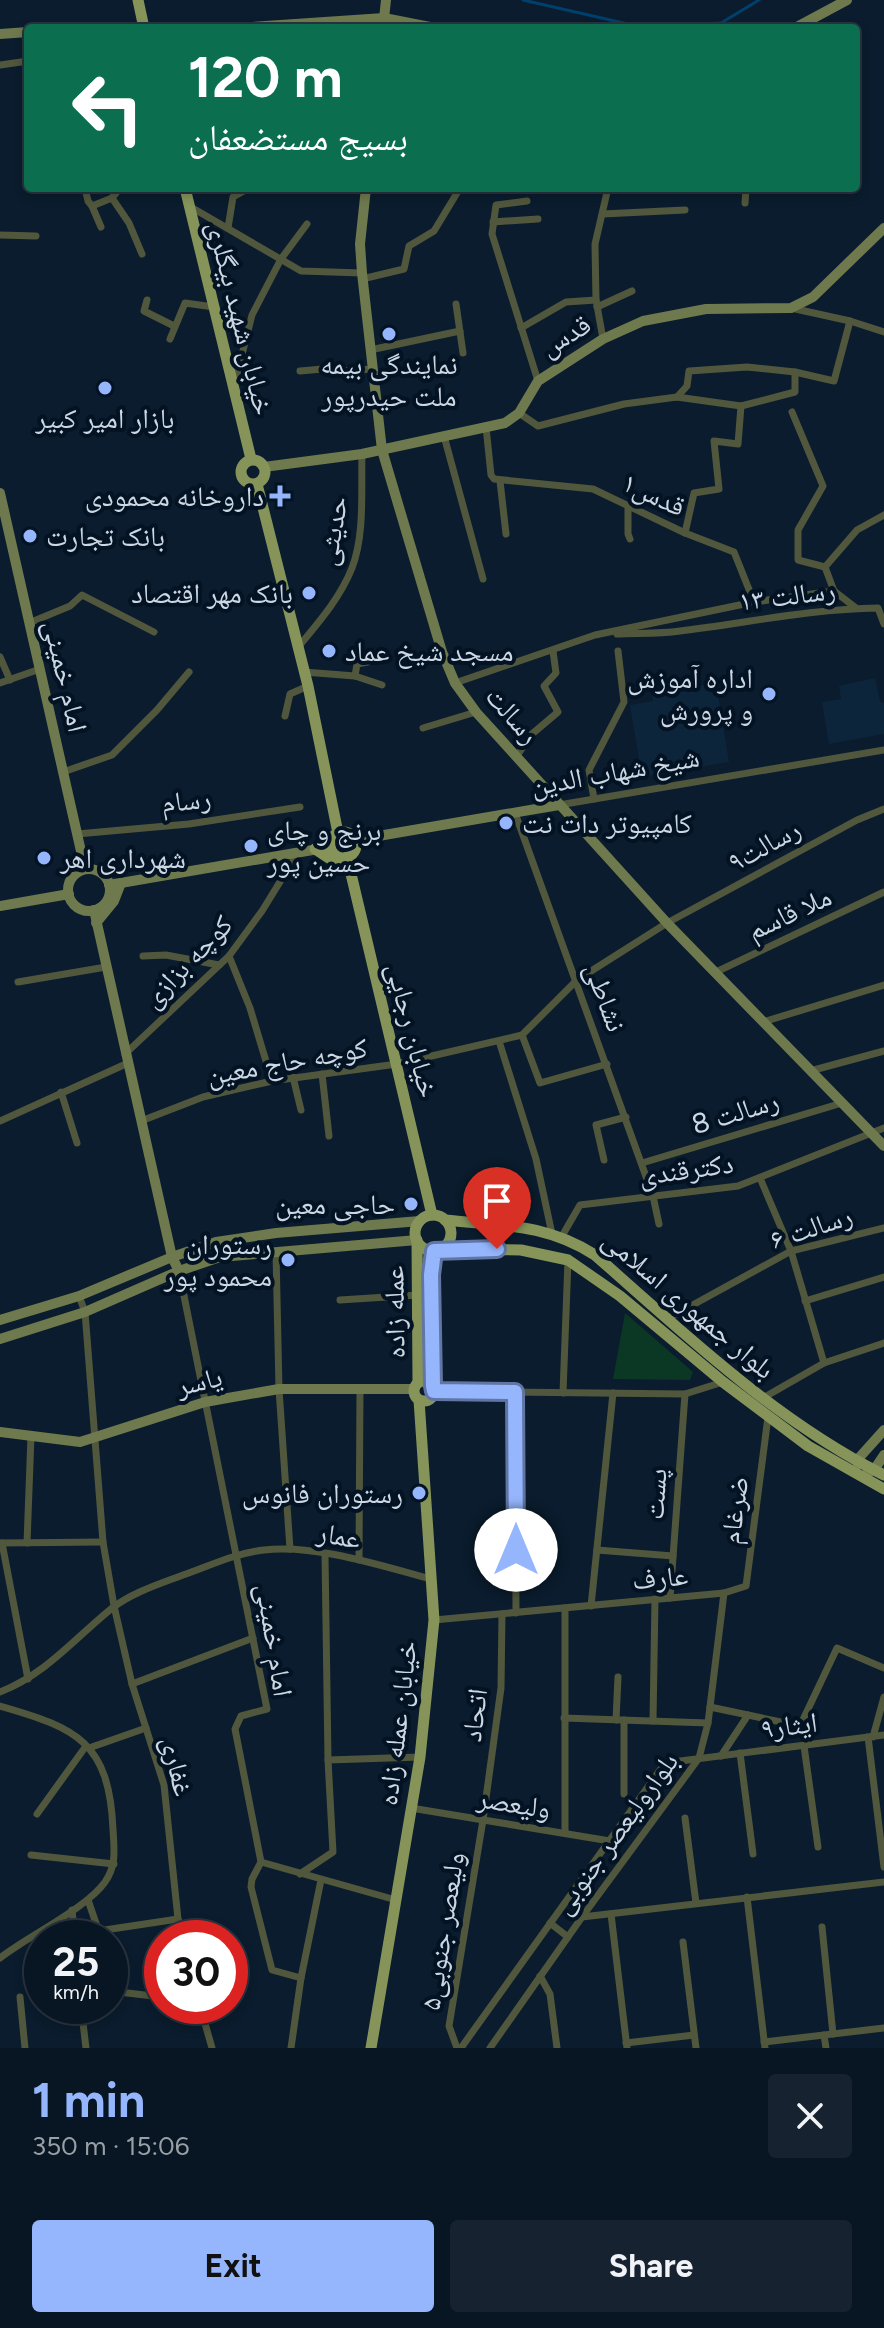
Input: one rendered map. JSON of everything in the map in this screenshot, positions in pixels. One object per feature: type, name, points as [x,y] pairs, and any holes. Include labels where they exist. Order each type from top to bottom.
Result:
[{"type":"main road","points":[[138,0],[143,24]]},
{"type":"main road","points":[[354,24],[384,23],[386,0]]},
{"type":"main road","points":[[802,24],[847,0]]},
{"type":"main road","points":[[0,34],[24,32]]},
{"type":"main road","name":"خیابان شهید بیگلری","points":[[186,192],[251,459]]},
{"type":"main road","name":"رسالت","points":[[366,192],[360,244],[362,276],[382,450],[442,652],[455,683],[476,712],[667,923],[842,1103],[878,1131],[884,1146]]},
{"type":"main road","points":[[791,308],[813,297],[884,228]]},
{"type":"main road","name":"قدس","points":[[519,413],[538,381],[603,339],[643,321],[706,309],[791,308]]},
{"type":"main road","points":[[264,467],[382,450],[505,423],[519,413]]},
{"type":"main road","points":[[251,459],[259,461],[264,467],[263,479],[257,484],[249,484],[241,475],[241,467],[251,459]]},
{"type":"main road","points":[[257,484],[308,686],[338,833]]},
{"type":"main road","name":"امام خمینی","points":[[0,493],[85,869]]},
{"type":"main road","name":"شیخ شهاب الدین","points":[[355,840],[559,805]]},
{"type":"main road","points":[[338,833],[348,833],[355,840],[355,850],[347,857],[338,857],[330,847],[331,839],[338,833]]},
{"type":"main road","points":[[69,894],[74,876],[85,869],[97,870],[115,884],[330,847]]},
{"type":"main road","points":[[315,849],[350,872]]},
{"type":"main road","name":"خیابان رجایی","points":[[347,857],[432,1215]]},
{"type":"main road","points":[[69,894],[81,909],[94,910],[108,898],[115,884]]},
{"type":"main road","points":[[96,923],[114,901],[115,884]]},
{"type":"main road","points":[[0,906],[69,894]]},
{"type":"main road","points":[[94,910],[172,1257],[179,1271]]},
{"type":"main road","points":[[0,1320],[79,1296],[216,1242],[276,1233],[420,1221],[432,1215],[449,1225],[450,1239],[437,1250],[427,1250],[415,1234],[420,1221]]},
{"type":"main road","name":"بلوار جمهوری اسلامی","points":[[445,1220],[521,1226],[557,1235],[595,1255],[763,1398],[816,1435],[879,1472]]},
{"type":"main road","points":[[0,1339],[85,1312],[179,1271],[220,1257],[417,1240]]},
{"type":"main road","name":"عمله زاده","points":[[417,1240],[417,1391]]},
{"type":"main road","name":"بلوار جمهوری اسلامی","points":[[437,1250],[521,1250],[568,1260],[620,1296],[723,1382],[808,1446],[884,1489]]},
{"type":"main road","name":"عمله زاده","points":[[433,1388],[431,1275],[437,1250]]},
{"type":"main road","points":[[429,1382],[433,1388],[429,1400],[417,1391],[429,1382]]},
{"type":"main road","name":"یاسر","points":[[0,1432],[80,1442],[205,1402],[279,1389],[417,1391]]},
{"type":"main road","name":"خیابان عمله زاده","points":[[371,2048],[420,1757],[434,1620],[417,1391]]},
{"type":"main road","points":[[884,1430],[858,1459],[859,1477],[879,1472],[884,1455]]},
{"type":"street","points":[[0,65],[24,62]]},
{"type":"street","points":[[86,192],[101,227]]},
{"type":"street","points":[[94,205],[112,198],[117,192]]},
{"type":"street","points":[[228,228],[233,197],[242,192]]},
{"type":"street","points":[[189,206],[301,271],[362,276],[404,269],[409,246],[434,231],[458,192]]},
{"type":"street","points":[[603,339],[597,304],[595,244],[607,192]]},
{"type":"street","points":[[745,203],[746,192]]},
{"type":"street","points":[[112,198],[129,223],[142,254]]},
{"type":"street","points":[[527,201],[496,205],[492,234],[538,381]]},
{"type":"street","points":[[603,214],[685,210]]},
{"type":"street","points":[[493,222],[538,219]]},
{"type":"street","points":[[233,388],[252,315],[281,259],[307,224]]},
{"type":"street","points":[[0,235],[36,236]]},
{"type":"street","points":[[521,328],[566,302],[597,304],[632,291]]},
{"type":"street","points":[[147,300],[144,311],[174,326]]},
{"type":"street","points":[[170,339],[187,301],[214,307]]},
{"type":"street","points":[[456,304],[463,353]]},
{"type":"street","points":[[791,308],[884,332]]},
{"type":"street","points":[[677,397],[687,386],[689,371],[747,367],[795,372],[834,381],[850,321]]},
{"type":"street","points":[[370,350],[460,331]]},
{"type":"street","points":[[300,371],[373,369]]},
{"type":"street","points":[[519,413],[538,426],[624,404],[677,397],[741,406],[795,392],[795,372]]},
{"type":"street","points":[[685,533],[694,493],[719,489],[714,441],[738,444],[741,406]]},
{"type":"street","points":[[792,412],[823,486],[798,530],[798,560],[825,567]]},
{"type":"street","points":[[486,427],[491,475],[500,481],[506,534]]},
{"type":"street","points":[[444,436],[483,579]]},
{"type":"street","name":"حدیثی","points":[[298,647],[329,611],[353,565],[359,528],[362,454]]},
{"type":"street","name":"قدس۱","points":[[500,481],[593,489],[685,533],[734,552],[754,602]]},
{"type":"street","points":[[628,506],[630,539]]},
{"type":"street","points":[[825,567],[857,530],[884,515]]},
{"type":"street","points":[[825,567],[834,591]]},
{"type":"street","name":"رسالت ۱۳","points":[[455,683],[595,635],[754,602],[834,591],[856,608]]},
{"type":"street","points":[[29,623],[70,606],[82,595],[154,632]]},
{"type":"street","points":[[856,608],[878,608],[884,624]]},
{"type":"street","name":"رسالت ۱۳","points":[[595,635],[677,632],[790,614],[856,608]]},
{"type":"street","points":[[516,757],[532,734],[558,712],[544,686],[556,673],[553,651]]},
{"type":"street","points":[[594,799],[589,770],[624,702],[618,651]]},
{"type":"street","points":[[0,657],[10,680]]},
{"type":"street","points":[[355,676],[357,664],[388,658]]},
{"type":"street","points":[[0,683],[40,669]]},
{"type":"street","points":[[63,772],[112,755],[189,672]]},
{"type":"street","points":[[304,672],[355,676],[382,685]]},
{"type":"street","points":[[285,716],[290,694],[308,686]]},
{"type":"street","points":[[423,728],[476,712]]},
{"type":"street","name":"شیخ شهاب الدین","points":[[559,805],[884,750]]},
{"type":"street","name":"رسام","points":[[77,834],[189,824],[300,807]]},
{"type":"street","name":"رسالت۹","points":[[522,1035],[577,980],[667,923],[857,820],[884,809]]},
{"type":"street","name":"نشاطی","points":[[515,813],[626,1117],[653,1196],[659,1224]]},
{"type":"street","name":"کوچه بزازی","points":[[126,1058],[229,956],[262,911],[299,851]]},
{"type":"street","name":"ملا قاسم","points":[[714,973],[884,892]]},
{"type":"street","points":[[143,956],[166,955],[219,965]]},
{"type":"street","points":[[229,956],[250,1008],[272,1081]]},
{"type":"street","points":[[18,982],[106,967]]},
{"type":"street","points":[[763,1022],[884,985]]},
{"type":"street","points":[[522,1035],[540,1083],[607,1064]]},
{"type":"street","name":"کوچه حاج معین","points":[[141,1121],[203,1097],[272,1081],[397,1064],[522,1035]]},
{"type":"street","points":[[499,1041],[557,1235]]},
{"type":"street","points":[[810,1071],[884,1051]]},
{"type":"street","points":[[0,1121],[126,1058]]},
{"type":"street","points":[[322,1074],[329,1136]]},
{"type":"street","points":[[293,1077],[301,1110]]},
{"type":"street","points":[[61,1092],[77,1143]]},
{"type":"street","name":"رسالت 8","points":[[642,1163],[842,1103]]},
{"type":"street","points":[[604,1160],[596,1125],[626,1117]]},
{"type":"street","name":"دکترقندی","points":[[557,1235],[580,1205],[738,1186],[878,1131]]},
{"type":"street","points":[[760,1178],[791,1251],[824,1363]]},
{"type":"street","name":"رسالت ۶","points":[[669,1318],[791,1251],[884,1228]]},
{"type":"street","points":[[276,1252],[279,1389],[290,1549]]},
{"type":"street","points":[[563,1393],[568,1260]]},
{"type":"street","name":"امام خمینی","points":[[179,1271],[267,1709],[241,1716],[235,1729],[261,1862]]},
{"type":"street","points":[[805,1301],[884,1277]]},
{"type":"street","points":[[340,1300],[418,1295]]},
{"type":"street","name":"غفاری","points":[[79,1296],[85,1312],[103,1542],[132,1684],[164,1785],[178,1919]]},
{"type":"street","points":[[763,1398],[824,1363],[884,1343]]},
{"type":"street","points":[[433,1388],[685,1394],[723,1382]]},
{"type":"street","points":[[359,1560],[360,1389]]},
{"type":"street","points":[[515,1392],[516,1613]]},
{"type":"street","points":[[591,1606],[613,1393]]},
{"type":"street","name":"پست","points":[[670,1598],[685,1394]]},
{"type":"street","name":"ضرغام","points":[[724,1593],[746,1586],[768,1417]]},
{"type":"street","points":[[27,1543],[31,1436]]},
{"type":"street","points":[[28,1679],[1,1543],[103,1542]]},
{"type":"street","name":"عمار","points":[[238,1556],[264,1550],[290,1549],[359,1560],[431,1579]]},
{"type":"street","points":[[597,1550],[673,1556]]},
{"type":"street","points":[[300,1874],[333,1852],[328,1760],[325,1555]]},
{"type":"street","points":[[0,1692],[46,1668],[114,1606],[155,1585],[238,1556]]},
{"type":"street","name":"عارف","points":[[434,1620],[724,1593],[708,1723],[699,1758]]},
{"type":"street","points":[[653,1721],[655,1599]]},
{"type":"street","points":[[565,1608],[565,1833]]},
{"type":"street","name":"اتحاد","points":[[483,1820],[501,1688],[502,1614]]},
{"type":"street","points":[[132,1684],[253,1638]]},
{"type":"street","points":[[710,1707],[800,1726],[837,1648],[884,1668]]},
{"type":"street","points":[[618,1677],[624,1794]]},
{"type":"street","points":[[884,1697],[871,1737],[884,1867]]},
{"type":"street","points":[[0,1706],[72,1732],[100,1765],[111,1791],[114,1864],[105,1883],[88,1900],[0,1958]]},
{"type":"street","points":[[721,1756],[748,1715]]},
{"type":"street","points":[[564,1718],[708,1723]]},
{"type":"street","points":[[37,1814],[87,1747],[146,1728]]},
{"type":"street","name":"ایثار۹","points":[[699,1758],[884,1735]]},
{"type":"street","points":[[804,1746],[818,1847]]},
{"type":"street","points":[[740,1753],[753,1854]]},
{"type":"street","points":[[328,1760],[420,1757]]},
{"type":"street","name":"بلوارولیعصر جنوبی","points":[[459,2048],[665,1763],[699,1758]]},
{"type":"street","name":"بلوارولیعصر جنوبی","points":[[490,2048],[699,1758]]},
{"type":"street","name":"ولیعصر","points":[[411,1808],[610,1841]]},
{"type":"street","points":[[685,1818],[696,1903]]},
{"type":"street","name":"ولیعصر جنوبی۵","points":[[459,2048],[449,2026],[483,1820]]},
{"type":"street","points":[[31,1855],[114,1864]]},
{"type":"street","points":[[301,1978],[272,1970],[251,1887],[261,1862],[396,1900]]},
{"type":"street","points":[[291,2048],[301,1978],[321,1880]]},
{"type":"street","points":[[582,1917],[884,1882]]},
{"type":"street","points":[[747,1897],[764,2045],[884,2028]]},
{"type":"street","points":[[88,1900],[95,1920]]},
{"type":"street","points":[[72,1910],[73,1920]]},
{"type":"street","points":[[611,1914],[627,2046],[694,2035]]},
{"type":"street","points":[[128,1929],[178,1919]]},
{"type":"street","points":[[550,1923],[568,1937]]},
{"type":"street","points":[[822,1927],[829,2034],[826,2048]]},
{"type":"street","points":[[683,1942],[696,2048]]},
{"type":"street","points":[[540,1976],[550,1994],[557,2048]]},
{"type":"street","points":[[20,1997],[25,2048]]},
{"type":"street","points":[[83,2024],[86,2048]]},
{"type":"street","points":[[205,2024],[212,2048]]},
{"type":"shaded area","points":[[875,678],[880,701],[884,703],[884,734],[829,744],[822,702],[841,699],[839,686]]},
{"type":"shaded area","points":[[716,683],[729,762],[642,777],[630,705],[653,701],[652,694]]},
{"type":"green space","points":[[625,1313],[693,1372],[690,1380],[613,1379]]},
{"type":"waterway","points":[[523,0],[628,24]]},
{"type":"waterway","points":[[701,24],[721,23],[759,0]]},
{"type":"place","name":"نمایندگی بیمه ملت حیدرپور","points":[[389,334]]},
{"type":"place","name":"بازار امیر کبیر","points":[[105,388]]},
{"type":"place","name":"داروخانه محمودی","points":[[280,496]]},
{"type":"place","name":"بانک تجارت","points":[[30,536]]},
{"type":"place","name":"بانک مهر اقتصاد","points":[[309,593]]},
{"type":"place","name":"مسجد شیخ عماد","points":[[329,651]]},
{"type":"place","name":"اداره آموزش و پرورش","points":[[769,694]]},
{"type":"place","name":"کامپیوتر دات نت","points":[[506,823]]},
{"type":"place","name":"برنج و چای حسین پور","points":[[251,846]]},
{"type":"place","name":"شهرداری اهر","points":[[44,858]]},
{"type":"place","name":"حاجی معین","points":[[411,1204]]},
{"type":"place","name":"رستوران محمود پور","points":[[288,1260]]},
{"type":"place","name":"رستوران فانوس","points":[[419,1493]]},
{"type":"route","points":[[497,1249],[434,1251],[431,1275],[433,1386],[434,1391],[515,1392],[516,1550]]}]
